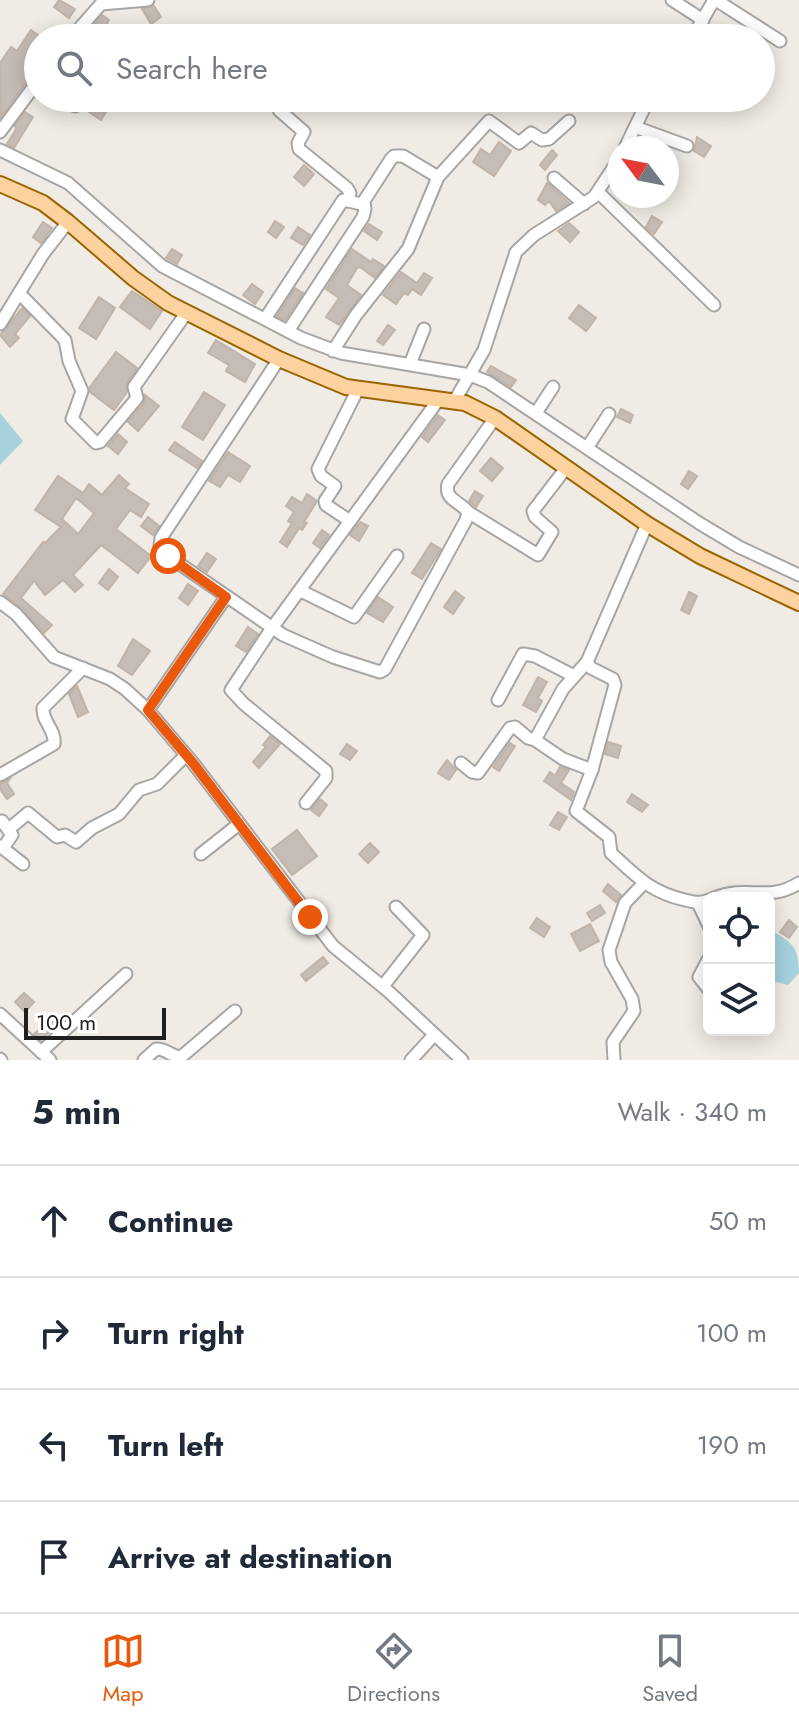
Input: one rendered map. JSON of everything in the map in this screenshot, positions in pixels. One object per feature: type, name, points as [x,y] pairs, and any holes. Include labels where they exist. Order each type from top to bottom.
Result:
[{"type":"main road","points":[[0,184],[43,203],[150,291],[279,359],[358,389],[439,399],[463,385],[495,418],[647,524],[700,556],[799,603]]},
{"type":"street","points":[[83,24],[101,4],[148,0]]},
{"type":"street","points":[[672,0],[703,20]]},
{"type":"street","points":[[701,24],[715,0],[753,24]]},
{"type":"street","points":[[775,38],[780,41]]},
{"type":"street","points":[[0,132],[24,100]]},
{"type":"street","points":[[281,112],[304,132],[298,143],[299,149],[347,188],[350,193],[348,200]]},
{"type":"street","points":[[631,136],[642,112]]},
{"type":"street","points":[[333,351],[356,315],[408,249],[438,177],[489,121],[519,143],[531,133],[542,140],[549,139],[569,121]]},
{"type":"street","points":[[635,127],[687,146]]},
{"type":"street","points":[[0,150],[68,183],[162,266],[333,351],[410,364],[463,385],[488,382],[699,523],[739,547],[799,575]]},
{"type":"street","points":[[265,319],[339,205],[343,200],[358,204],[364,202],[394,156],[403,156],[438,177]]},
{"type":"street","points":[[554,178],[584,204]]},
{"type":"street","points":[[463,385],[495,322],[504,283],[516,252],[534,235],[584,204],[598,192],[607,178]]},
{"type":"street","points":[[598,192],[714,305]]},
{"type":"street","points":[[288,331],[363,217],[364,202]]},
{"type":"street","points":[[0,324],[43,254],[68,222]]},
{"type":"street","points":[[19,293],[65,340],[69,361],[82,391],[72,419],[96,443],[137,398],[135,384],[187,312]]},
{"type":"street","points":[[410,364],[424,329]]},
{"type":"street","points":[[279,359],[161,538],[163,551],[296,642],[382,672],[468,512]]},
{"type":"street","points":[[536,413],[553,387]]},
{"type":"street","points":[[350,521],[326,505],[325,501],[335,486],[321,476],[318,469],[358,389]]},
{"type":"street","points":[[306,803],[326,778],[326,771],[231,690],[272,628],[439,399]]},
{"type":"street","points":[[587,448],[609,414]]},
{"type":"street","points":[[495,418],[448,484],[447,494],[468,512],[538,555],[552,532],[535,517],[533,511],[566,468]]},
{"type":"street","points":[[535,740],[563,689],[587,662],[647,524]]},
{"type":"street","points":[[301,591],[354,617],[397,556]]},
{"type":"street","points":[[148,710],[226,597]]},
{"type":"street","points":[[0,602],[16,614],[54,657],[117,684],[148,710],[333,946],[383,986],[462,1060]]},
{"type":"street","points":[[498,700],[523,654],[535,656],[574,676]]},
{"type":"street","points":[[587,662],[591,668],[613,679],[615,685],[592,770],[576,805],[577,814],[609,837],[610,851],[658,893],[703,899]]},
{"type":"street","points":[[0,775],[54,744],[55,738],[43,715],[43,708],[83,668]]},
{"type":"street","points":[[461,763],[478,773],[510,728],[515,727],[563,759],[592,770]]},
{"type":"street","points":[[23,864],[1,847],[12,837],[3,822],[28,813],[57,837],[65,835],[76,842],[92,828],[119,814],[139,790],[157,784],[186,755]]},
{"type":"street","points":[[201,854],[239,824]]},
{"type":"street","points":[[614,1060],[613,1042],[634,1011],[632,999],[611,962],[609,950],[625,903],[644,883]]},
{"type":"street","points":[[775,894],[799,883]]},
{"type":"street","points":[[383,986],[423,935],[396,907]]},
{"type":"street","points":[[0,1014],[46,1056],[126,974]]},
{"type":"street","points":[[144,1060],[156,1049],[181,1057],[235,1011]]},
{"type":"street","points":[[411,1060],[434,1035]]},
{"type":"water","points":[[0,413],[23,441],[0,465]]},
{"type":"water","points":[[775,933],[792,945],[797,956],[799,973],[788,985],[775,982]]},
{"type":"building","points":[[59,0],[75,9],[69,18],[54,7]]},
{"type":"building","points":[[154,6],[161,17],[151,24],[142,9]]},
{"type":"building","points":[[102,15],[109,20],[107,24],[94,24]]},
{"type":"building","points":[[24,40],[24,86],[1,117],[0,63],[11,47],[17,51]]},
{"type":"building","points":[[25,112],[33,117],[14,148],[7,144]]},
{"type":"building","points":[[89,112],[106,112],[101,120]]},
{"type":"building","points":[[697,137],[711,146],[704,157],[694,151]]},
{"type":"building","points":[[499,142],[511,151],[494,176],[473,162],[481,149],[490,155]]},
{"type":"building","points":[[552,150],[557,155],[545,170],[540,165]]},
{"type":"building","points":[[304,165],[314,174],[304,186],[294,177]]},
{"type":"building","points":[[547,183],[569,203],[556,211],[549,201],[545,205],[538,200]]},
{"type":"building","points":[[652,216],[662,222],[654,234],[646,227]]},
{"type":"building","points":[[275,221],[284,227],[276,238],[268,232]]},
{"type":"building","points":[[43,222],[52,228],[41,243],[33,237]]},
{"type":"building","points":[[569,223],[579,232],[570,242],[558,231]]},
{"type":"building","points":[[369,224],[382,232],[377,240],[364,231]]},
{"type":"building","points":[[298,227],[310,235],[303,245],[291,238]]},
{"type":"building","points":[[172,249],[182,255],[177,264],[166,258]]},
{"type":"building","points":[[352,249],[371,262],[373,259],[384,266],[375,278],[357,268],[347,285],[361,295],[339,325],[326,317],[339,298],[326,289]]},
{"type":"building","points":[[401,272],[417,283],[424,273],[432,278],[421,295],[412,289],[408,295],[404,293],[396,304],[383,295]]},
{"type":"building","points":[[252,284],[263,292],[255,304],[243,295]]},
{"type":"building","points":[[295,288],[303,293],[285,320],[277,316]]},
{"type":"building","points":[[132,291],[162,311],[150,329],[120,307]]},
{"type":"building","points":[[99,297],[115,308],[96,339],[79,328]]},
{"type":"building","points":[[579,305],[596,318],[586,331],[569,318]]},
{"type":"building","points":[[22,308],[30,316],[15,334],[19,338],[10,347],[0,335]]},
{"type":"building","points":[[388,325],[395,330],[383,345],[377,341]]},
{"type":"building","points":[[216,340],[255,364],[245,382],[226,371],[229,365],[208,353]]},
{"type":"building","points":[[116,352],[137,368],[127,383],[127,392],[114,410],[90,392],[90,387]]},
{"type":"building","points":[[491,366],[516,380],[511,387],[487,372]]},
{"type":"building","points":[[204,392],[225,405],[203,440],[182,427]]},
{"type":"building","points":[[145,395],[159,406],[138,431],[128,422],[144,403]]},
{"type":"building","points":[[621,409],[633,415],[630,423],[617,417]]},
{"type":"building","points":[[438,415],[445,420],[428,442],[422,437]]},
{"type":"building","points":[[118,434],[127,442],[118,454],[108,446]]},
{"type":"building","points":[[175,442],[202,461],[197,468],[169,450]]},
{"type":"building","points":[[228,452],[250,466],[240,482],[228,475],[220,487],[209,481]]},
{"type":"building","points":[[491,458],[503,468],[492,481],[480,471]]},
{"type":"building","points":[[689,471],[697,476],[688,489],[681,484]]},
{"type":"building","points":[[119,475],[129,484],[125,488],[149,504],[141,517],[130,510],[116,529],[151,556],[138,573],[101,545],[73,575],[83,585],[75,592],[63,580],[45,595],[34,581],[21,598],[52,625],[44,633],[22,608],[3,594],[43,542],[61,527],[35,510],[58,476],[83,493],[89,484],[102,495]],"holes":[[[76,498],[94,513],[78,534],[62,519]]]},
{"type":"building","points":[[475,491],[483,496],[476,507],[469,501]]},
{"type":"building","points":[[307,494],[317,501],[304,522],[307,523],[302,530],[299,528],[287,547],[280,542],[292,523],[288,521],[294,512],[286,506],[292,497],[302,503]]},
{"type":"building","points":[[148,517],[159,526],[153,535],[141,526]]},
{"type":"building","points":[[360,522],[368,526],[359,541],[350,535]]},
{"type":"building","points":[[322,530],[329,535],[320,548],[313,543]]},
{"type":"building","points":[[431,543],[441,549],[422,579],[412,573]]},
{"type":"building","points":[[207,553],[216,559],[207,572],[198,566]]},
{"type":"building","points":[[109,569],[118,577],[108,590],[99,583]]},
{"type":"building","points":[[188,584],[198,591],[188,605],[179,598]]},
{"type":"building","points":[[455,591],[464,598],[453,614],[444,607]]},
{"type":"building","points":[[689,592],[697,596],[689,614],[681,610]]},
{"type":"building","points":[[378,597],[393,607],[383,622],[367,613]]},
{"type":"building","points":[[248,627],[258,634],[246,652],[236,646]]},
{"type":"building","points":[[133,639],[150,651],[132,675],[118,666]]},
{"type":"building","points":[[538,677],[547,682],[538,698],[542,701],[536,712],[523,705]]},
{"type":"building","points":[[77,686],[88,712],[78,717],[69,694]]},
{"type":"building","points":[[270,736],[280,744],[259,768],[253,762],[266,747],[263,745]]},
{"type":"building","points":[[608,742],[621,746],[618,758],[605,754]]},
{"type":"building","points":[[510,743],[515,746],[499,771],[493,767]]},
{"type":"building","points":[[347,744],[357,751],[350,760],[340,754]]},
{"type":"building","points":[[447,760],[456,770],[449,780],[438,773]]},
{"type":"building","points":[[560,767],[569,770],[561,783],[574,792],[571,800],[544,781],[550,772],[555,776]]},
{"type":"building","points":[[10,779],[7,783],[14,794],[7,799],[0,789],[0,783]]},
{"type":"building","points":[[632,794],[648,805],[642,812],[627,802]]},
{"type":"building","points":[[320,799],[327,805],[319,816],[311,810]]},
{"type":"building","points":[[558,812],[567,817],[559,830],[550,825]]},
{"type":"building","points":[[297,830],[317,856],[292,875],[272,849]]},
{"type":"building","points":[[370,843],[379,852],[368,863],[359,854]]},
{"type":"building","points":[[608,884],[621,895],[616,902],[603,891]]},
{"type":"building","points":[[600,905],[605,913],[592,921],[587,913]]},
{"type":"building","points":[[537,918],[550,927],[544,937],[530,928]]},
{"type":"building","points":[[789,920],[797,927],[789,938],[780,932]]},
{"type":"building","points":[[590,924],[599,941],[580,951],[571,934]]},
{"type":"building","points":[[323,957],[328,963],[306,981],[301,975]]},
{"type":"building","points":[[24,993],[34,1002],[25,1012],[15,1002]]},
{"type":"building","points":[[51,1020],[56,1026],[41,1040],[34,1034]]},
{"type":"route","points":[[168,556],[226,597],[148,710],[193,763],[310,917]]}]
